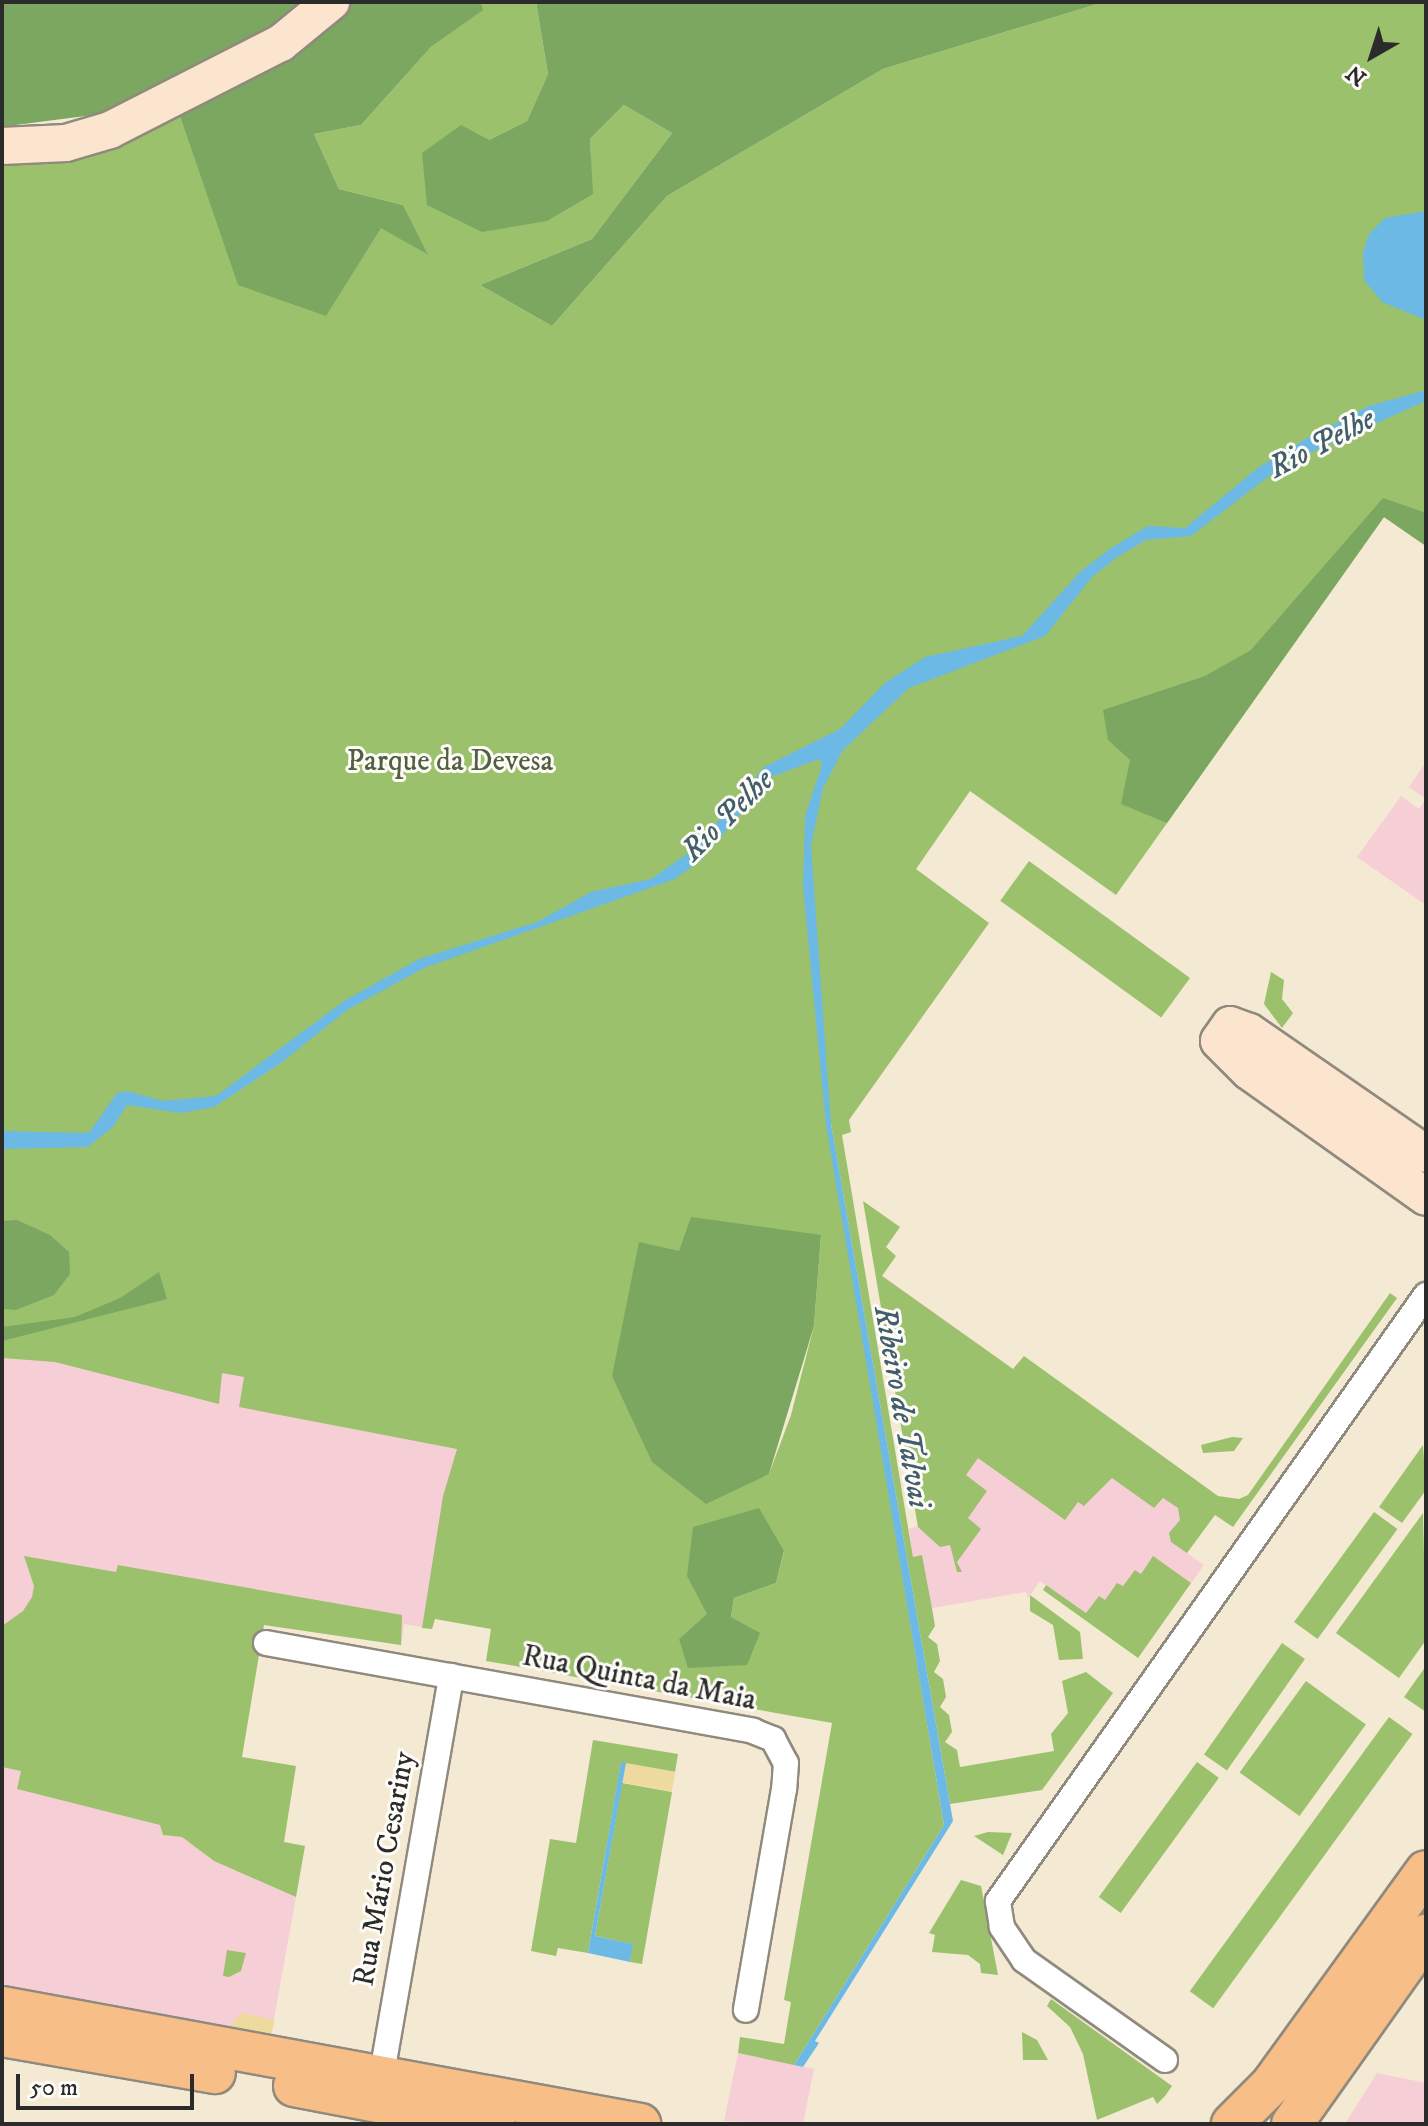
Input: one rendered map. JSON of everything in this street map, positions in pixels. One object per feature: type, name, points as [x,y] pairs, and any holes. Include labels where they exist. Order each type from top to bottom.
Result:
[{"type":"main road","points":[[1232,2124],[1271,2085],[1426,1871]]},
{"type":"main road","points":[[1273,2124],[1426,1911]]},
{"type":"main road","points":[[1292,2124],[1426,1935]]},
{"type":"main road","points":[[1314,2124],[1426,1964]]},
{"type":"main road","points":[[2,2007],[380,2100],[494,2124]]},
{"type":"main road","points":[[2,2036],[380,2100],[640,2124]]},
{"type":"street","points":[[2,146],[66,143],[110,130],[281,43],[331,2]]},
{"type":"street","points":[[1426,1154],[1249,1032],[1230,1025],[1219,1041],[1249,1071],[1426,1197]]},
{"type":"street","points":[[1165,2060],[1014,1950],[999,1914],[1003,1888],[1426,1295]]},
{"type":"street","name":"Rua Quinta da Maia","points":[[266,1643],[753,1731],[782,1749],[784,1789],[746,2010]]},
{"type":"street","name":"Rua Mário Cesariny","points":[[380,2100],[451,1676]]},
{"type":"shaded area","points":[[1426,762],[1426,799],[1409,787]]},
{"type":"shaded area","points":[[1401,796],[1419,809],[1426,799],[1426,905],[1357,857]]},
{"type":"shaded area","points":[[517,1208],[432,1629],[404,1624],[401,1645],[78,1597],[21,1770],[18,1789],[161,1825],[163,1835],[182,1837],[214,1861],[296,1897],[271,2035],[2,1988],[2,1341]]},
{"type":"shaded area","points":[[876,1271],[1215,1514],[1187,1553],[1204,1565],[1141,1653],[1040,1581],[1028,1598],[1026,1592],[932,1608],[922,1556],[913,1557],[909,1529],[918,1526]]},
{"type":"shaded area","points":[[738,2053],[814,2069],[803,2124],[724,2121]]},
{"type":"shaded area","points":[[1377,2073],[1426,2083],[1426,2124],[1345,2124]]},
{"type":"green space","points":[[2,2],[312,2],[130,104],[93,115],[2,126]]},
{"type":"green space","points":[[346,2],[481,2],[483,10],[431,47],[361,125],[314,134],[339,189],[403,205],[428,255],[381,228],[326,316],[238,285],[176,104]]},
{"type":"green space","name":"Parque da Devesa","points":[[481,2],[536,2],[548,74],[527,121],[489,140],[423,153],[592,194],[590,139],[624,105],[672,133],[592,239],[480,285],[552,326],[667,196],[883,69],[1104,2],[1426,2],[1426,546],[1384,517],[1116,895],[970,791],[916,869],[989,923],[849,1120],[851,1132],[842,1135],[913,1557],[922,1555],[932,1608],[935,1626],[928,1637],[937,1644],[940,1661],[934,1672],[943,1679],[946,1697],[940,1707],[949,1715],[952,1732],[945,1742],[957,1750],[960,1767],[1054,1751],[1051,1734],[1068,1713],[1062,1681],[1086,1672],[1113,1693],[1042,1790],[950,1804],[831,1124],[827,1125],[944,1825],[794,2065],[738,2053],[740,2037],[784,2044],[791,2002],[784,2000],[832,1723],[542,1671],[542,1661],[528,1659],[527,1668],[486,1661],[491,1629],[435,1619],[432,1629],[422,1628],[443,1496],[457,1449],[239,1407],[244,1377],[222,1373],[219,1404],[55,1362],[2,1358],[2,162],[176,104],[426,254],[403,205],[339,189],[314,134],[361,125],[431,47],[482,10]],"holes":[[[821,1235],[814,1326],[791,1415],[769,1474],[747,1483]],[[784,1552],[776,1583],[734,1598],[731,1617],[679,1639]]]},
{"type":"green space","points":[[536,2],[1104,2],[883,69],[667,196],[552,326],[480,285],[592,239],[672,133],[624,105],[590,139],[593,194],[547,221],[482,232],[427,205],[422,153],[461,125],[489,140],[527,121],[548,74]]},
{"type":"green space","points":[[1383,498],[1426,513],[1426,546],[1384,517],[1167,823],[1121,804],[1130,760],[1108,740],[1103,710],[1205,676],[1251,650]]},
{"type":"green space","points":[[1029,861],[1190,978],[1161,1018],[1000,901]]},
{"type":"green space","points":[[1271,972],[1284,980],[1282,999],[1293,1013],[1282,1028],[1264,1004]]},
{"type":"green space","points":[[863,1201],[900,1227],[886,1247],[896,1256],[882,1276],[1013,1369],[1024,1356],[1218,1496],[1239,1499],[1248,1495],[1390,1293],[1397,1298],[1233,1527],[1215,1515],[1187,1553],[1171,1542],[1169,1533],[1180,1520],[1178,1508],[1163,1498],[1154,1508],[1112,1478],[1084,1506],[1078,1502],[1065,1520],[978,1458],[966,1475],[987,1491],[968,1518],[981,1529],[957,1562],[962,1572],[957,1572],[950,1545],[940,1547],[918,1527]]},
{"type":"green space","points":[[691,1217],[821,1235],[814,1326],[769,1474],[706,1504],[652,1462],[612,1376],[639,1242],[679,1251]]},
{"type":"green space","points":[[17,1220],[50,1235],[69,1252],[70,1274],[54,1295],[16,1310],[2,1309],[2,1221]]},
{"type":"green space","points":[[159,1272],[167,1299],[2,1341],[2,1327],[75,1317],[120,1298]]},
{"type":"green space","points":[[1232,1437],[1243,1438],[1234,1451],[1203,1453],[1201,1445]]},
{"type":"green space","points":[[1423,1445],[1426,1490],[1402,1523],[1379,1507]]},
{"type":"green space","points":[[759,1508],[784,1551],[776,1583],[734,1598],[731,1617],[760,1633],[747,1665],[688,1668],[679,1639],[707,1614],[687,1576],[693,1527]]},
{"type":"green space","points":[[1374,1512],[1397,1529],[1318,1639],[1294,1622]]},
{"type":"green space","points":[[1423,1513],[1426,1640],[1399,1678],[1336,1633]]},
{"type":"green space","points":[[24,1556],[116,1572],[118,1565],[402,1615],[401,1645],[264,1625],[242,1757],[296,1766],[284,1842],[305,1846],[296,1897],[214,1861],[182,1837],[163,1835],[160,1825],[17,1789],[21,1771],[2,1767],[2,1626],[23,1611],[32,1597],[34,1586]]},
{"type":"green space","points":[[1153,1556],[1191,1583],[1138,1658],[1043,1590],[1046,1585],[1086,1613],[1099,1596],[1105,1600],[1117,1583],[1123,1586],[1135,1570],[1141,1574]]},
{"type":"green space","points":[[1030,1595],[1080,1632],[1083,1659],[1059,1660],[1053,1625],[1030,1611]]},
{"type":"green space","points":[[1282,1643],[1305,1659],[1227,1770],[1204,1754]]},
{"type":"green space","points":[[1426,1666],[1426,1712],[1404,1697]]},
{"type":"green space","points":[[1306,1681],[1366,1724],[1299,1816],[1240,1772]]},
{"type":"green space","points":[[1389,1717],[1412,1734],[1213,2008],[1190,1991]]},
{"type":"green space","points":[[593,1740],[678,1754],[675,1772],[621,1763],[588,1953],[558,1948],[556,1956],[531,1951],[550,1839],[576,1843]]},
{"type":"green space","points":[[1197,1762],[1219,1778],[1121,1913],[1099,1897]]},
{"type":"green space","points":[[622,1783],[672,1792],[642,1964],[630,1962],[632,1944],[595,1936]]},
{"type":"green space","points":[[988,1832],[1012,1833],[1003,1855],[974,1836]]},
{"type":"green space","points":[[961,1880],[981,1886],[998,1975],[981,1973],[980,1964],[968,1955],[932,1952],[935,1935],[929,1933]]},
{"type":"green space","points":[[227,1950],[246,1953],[241,1971],[229,1977],[223,1976]]},
{"type":"green space","points":[[1051,1999],[1172,2086],[1165,2096],[1157,2104],[1153,2097],[1097,2120],[1083,2054],[1070,2027],[1047,2006]]},
{"type":"green space","points":[[1022,2032],[1037,2040],[1048,2060],[1023,2060]]},
{"type":"sand","points":[[626,1763],[675,1772],[672,1791],[623,1783]]},
{"type":"sand","points":[[241,2013],[275,2020],[271,2035],[230,2027]]},
{"type":"water","points":[[1426,211],[1426,320],[1382,302],[1364,280],[1363,253],[1369,234],[1385,218]]},
{"type":"water","name":"Rio Pelhe","points":[[1426,390],[1426,401],[1285,464],[1191,536],[1146,540],[1116,558],[1092,577],[1045,636],[909,688],[843,750],[823,788],[811,846],[831,1124],[953,1821],[815,2041],[819,2043],[803,2067],[794,2065],[944,1825],[826,1125],[803,887],[805,816],[822,765],[819,759],[771,777],[701,860],[675,879],[424,968],[347,1010],[281,1063],[214,1107],[181,1113],[127,1105],[113,1127],[88,1147],[2,1149],[2,1131],[89,1133],[117,1093],[127,1091],[163,1101],[216,1096],[344,1001],[419,959],[537,922],[591,892],[651,879],[695,848],[764,767],[840,729],[885,683],[925,657],[1022,636],[1081,571],[1111,548],[1148,526],[1185,528],[1259,467],[1309,437],[1369,406]]},
{"type":"water","points":[[621,1762],[626,1763],[595,1936],[633,1944],[630,1962],[588,1953]]},
{"type":"water label","name":"Ribeiro de Talvai","points":[[901,1407]]}]
